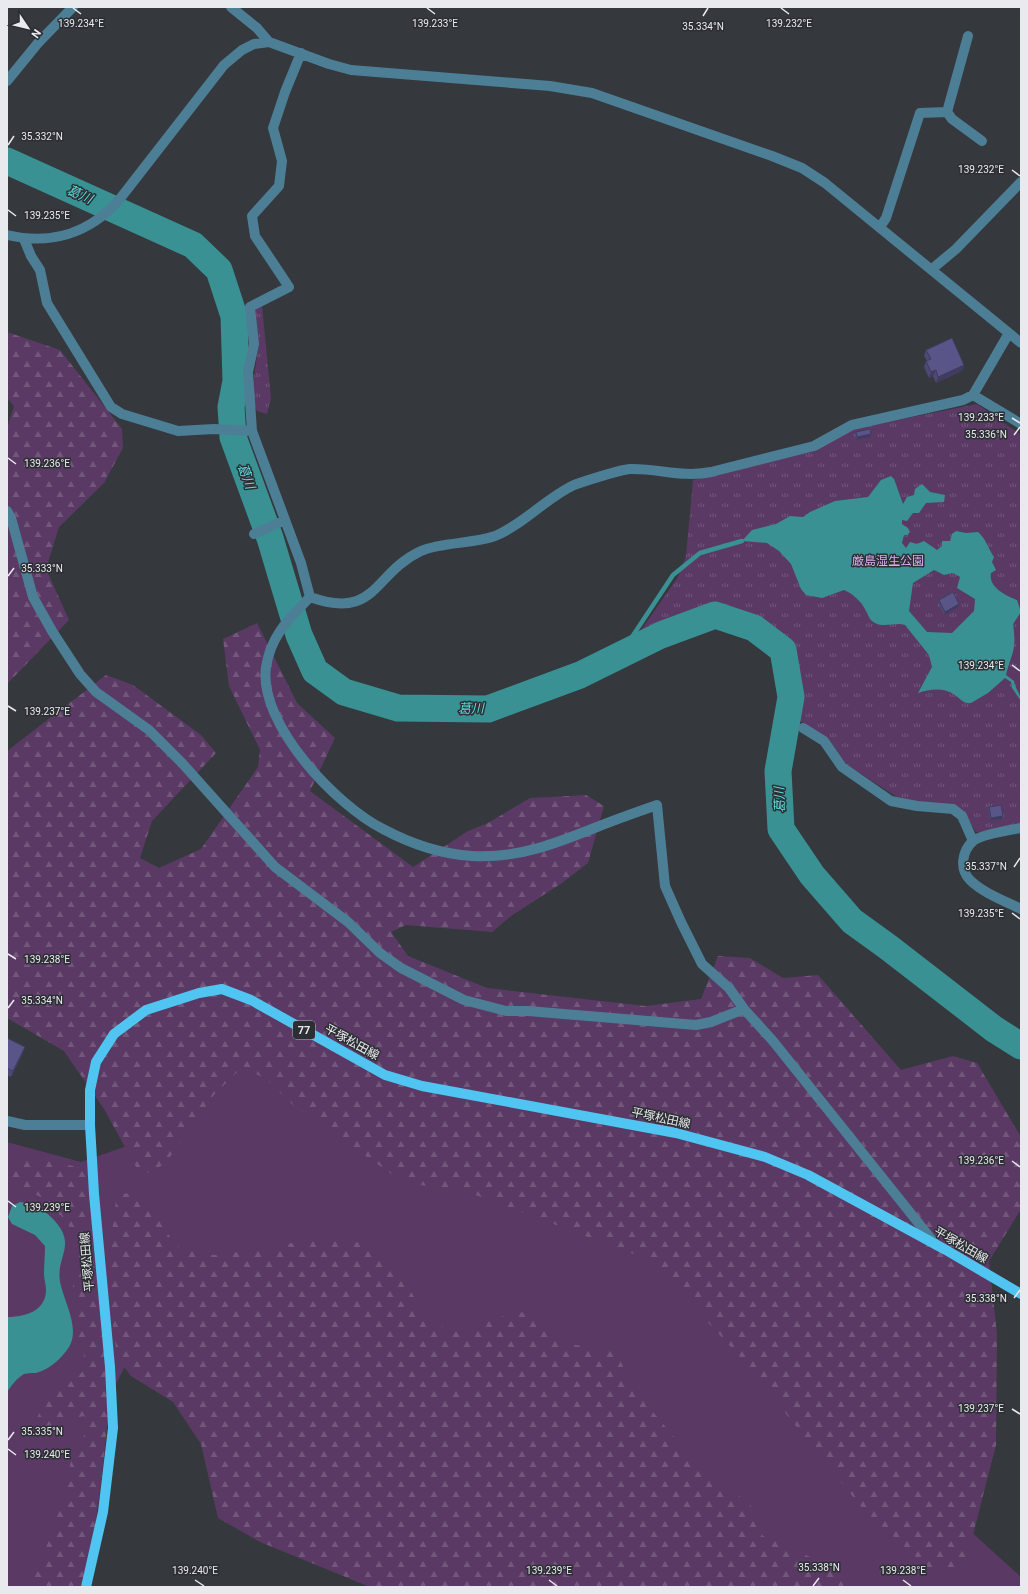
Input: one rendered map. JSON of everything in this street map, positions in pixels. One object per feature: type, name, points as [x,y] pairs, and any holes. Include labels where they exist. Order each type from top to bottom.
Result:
[{"type":"main road","name":"平塚松田線","points":[[86,1587],[103,1512],[113,1428],[110,1367],[94,1194],[90,1125],[90,1090],[96,1062],[114,1034],[146,1010],[199,993],[222,989],[251,1000],[385,1075],[422,1086],[676,1133],[765,1158],[808,1175],[936,1245],[1021,1294]]},
{"type":"street","points":[[7,81],[38,43],[73,7]]},
{"type":"street","points":[[231,7],[257,28],[269,42]]},
{"type":"street","points":[[946,112],[968,36]]},
{"type":"street","points":[[7,234],[24,239],[50,239],[82,230],[97,220],[109,211],[119,200],[224,65],[242,50],[254,44],[269,42],[350,70],[550,86],[592,93],[802,168],[825,183],[1021,343]]},
{"type":"street","points":[[301,53],[285,92],[273,128],[282,161],[279,186],[252,216],[255,236],[289,287],[250,307],[254,344],[248,372],[249,431],[301,563],[306,601]]},
{"type":"street","points":[[946,112],[952,119],[982,142]]},
{"type":"street","points":[[880,227],[886,218],[920,113],[946,112]]},
{"type":"street","points":[[932,270],[956,249],[1021,182]]},
{"type":"street","points":[[24,239],[31,256],[40,270],[47,303],[112,407],[122,414],[178,431],[249,431]]},
{"type":"street","points":[[306,601],[336,604],[356,602],[366,598],[399,567],[422,551],[494,536],[508,529],[574,485],[629,469],[696,475],[711,472],[814,446],[852,425],[963,400],[973,394],[1008,333]]},
{"type":"street","points":[[973,394],[1021,424]]},
{"type":"street","points":[[7,511],[11,518],[32,597],[80,674],[96,692],[149,730],[182,763],[275,867],[348,922],[380,953],[401,968],[464,1000],[506,1011],[528,1011],[696,1025],[711,1022],[744,1009]]},
{"type":"street","points":[[254,534],[285,520]]},
{"type":"street","points":[[306,601],[284,625],[273,642],[266,668],[267,687],[280,726],[318,778],[348,805],[382,829],[439,852],[472,856],[510,856],[572,837],[657,805],[665,886],[702,964],[729,988],[744,1009],[773,1041],[936,1245]]},
{"type":"street","points":[[803,728],[824,741],[842,767],[891,801],[917,806],[953,809],[962,816],[973,841]]},
{"type":"street","points":[[1021,828],[1002,831],[973,841],[963,858],[963,869],[970,880],[984,890],[1021,909]]},
{"type":"street","points":[[7,1121],[25,1126],[90,1125]]},
{"type":"green space","points":[[262,306],[271,398],[267,414],[257,411],[253,396],[258,348],[256,309]]},
{"type":"green space","points":[[7,332],[60,350],[122,429],[123,448],[104,483],[59,527],[46,569],[69,620],[7,684],[7,428],[14,406],[7,398]]},
{"type":"green space","name":"厳島湿生公園","points":[[977,404],[1021,435],[1021,826],[984,833],[976,832],[964,813],[897,797],[847,765],[828,738],[800,721],[801,686],[794,664],[786,648],[761,624],[745,615],[729,610],[711,608],[679,615],[637,636],[678,577],[686,556],[693,480],[813,451],[849,431]]},
{"type":"green space","points":[[257,623],[297,703],[335,738],[310,791],[413,867],[468,831],[488,823],[530,798],[586,795],[604,806],[588,863],[562,883],[511,916],[492,932],[406,925],[391,932],[408,956],[487,988],[646,1006],[701,999],[718,956],[750,958],[783,978],[818,975],[901,1070],[953,1056],[977,1063],[1021,1137],[1021,1209],[989,1261],[997,1334],[996,1445],[964,1570],[928,1568],[862,1508],[741,1358],[694,1307],[636,1255],[473,1194],[403,1182],[295,1107],[266,1079],[242,1067],[212,1097],[165,1164],[141,1176],[104,1109],[64,1051],[7,1018],[7,751],[106,675],[133,685],[201,735],[216,753],[152,821],[140,858],[159,868],[201,849],[258,767],[260,750],[229,686],[223,639]]},
{"type":"green space","points":[[171,1043],[250,1047],[564,1181],[913,1479],[1021,1577],[1021,1587],[529,1587],[134,1349],[106,1403],[57,1587],[7,1587],[7,1142],[81,1162],[124,1147]]},
{"type":"green space","points":[[7,1157],[27,1157],[73,1166],[92,1176],[89,1225],[103,1337],[108,1416],[90,1566],[83,1587],[31,1587],[52,1532],[65,1492],[71,1460],[80,1445],[90,1422],[84,1416],[73,1418],[43,1430],[35,1426],[41,1410],[47,1402],[60,1389],[82,1372],[85,1359],[79,1340],[73,1286],[75,1251],[68,1222],[40,1197],[16,1182],[7,1181]]},
{"type":"green space","points":[[117,1193],[135,1194],[153,1210],[176,1246],[214,1255],[262,1249],[296,1242],[349,1238],[385,1257],[407,1285],[424,1314],[452,1333],[482,1324],[519,1310],[570,1344],[616,1352],[635,1391],[700,1467],[750,1504],[763,1536],[826,1564],[850,1587],[370,1587],[260,1542],[218,1518],[201,1444],[173,1402],[131,1376],[117,1358],[109,1292],[112,1232]]},
{"type":"water","points":[[891,476],[894,479],[903,504],[907,497],[914,495],[915,489],[922,484],[930,492],[945,495],[944,502],[926,503],[919,513],[913,513],[907,521],[902,520],[902,524],[908,528],[910,532],[907,535],[904,535],[902,543],[906,548],[910,542],[917,544],[924,541],[937,550],[942,546],[942,541],[950,541],[952,534],[956,531],[966,533],[978,532],[985,541],[994,557],[992,562],[996,570],[991,573],[992,583],[1003,593],[1017,600],[1021,612],[1013,624],[1014,646],[1006,675],[1014,681],[1021,701],[1012,688],[1011,682],[1005,678],[988,693],[971,703],[964,702],[951,692],[942,690],[927,690],[918,693],[932,667],[929,655],[905,625],[882,625],[873,622],[859,601],[844,590],[822,598],[806,595],[801,589],[791,564],[779,551],[767,543],[742,541],[752,530],[776,524],[790,516],[803,517],[810,512],[835,501],[868,497],[881,480]],"holes":[[[934,570],[944,575],[953,573],[960,577],[957,588],[975,599],[974,611],[952,633],[927,632],[909,611],[913,583]]]},
{"type":"water","points":[[20,1202],[33,1205],[45,1212],[60,1228],[64,1236],[64,1252],[59,1276],[71,1316],[73,1332],[69,1347],[59,1359],[41,1371],[24,1374],[7,1392],[7,1317],[21,1316],[38,1308],[45,1297],[46,1290],[44,1274],[45,1246],[35,1235],[12,1224],[8,1217],[12,1206]]},
{"type":"building","points":[[952,338],[964,365],[938,377],[936,370],[931,372],[926,361],[931,359],[926,350]]},
{"type":"building","points":[[870,429],[871,434],[857,437],[856,432]]},
{"type":"building","points":[[953,592],[959,604],[945,612],[939,600]]},
{"type":"building","points":[[1001,805],[1003,816],[991,818],[989,807]]},
{"type":"building","points":[[7,1038],[25,1047],[13,1071],[7,1068]]},
{"type":"waterway","name":"葛川","points":[[7,161],[193,245],[219,270],[234,316],[236,381],[231,407],[233,437],[270,538],[299,635],[315,671],[344,692],[398,708],[488,709],[580,675],[661,635],[715,615],[754,628],[783,650],[791,697],[778,771],[781,829],[812,875],[852,921],[994,1029],[1021,1046]]},
{"type":"waterway","points":[[620,655],[673,575],[700,553],[742,541]]}]
